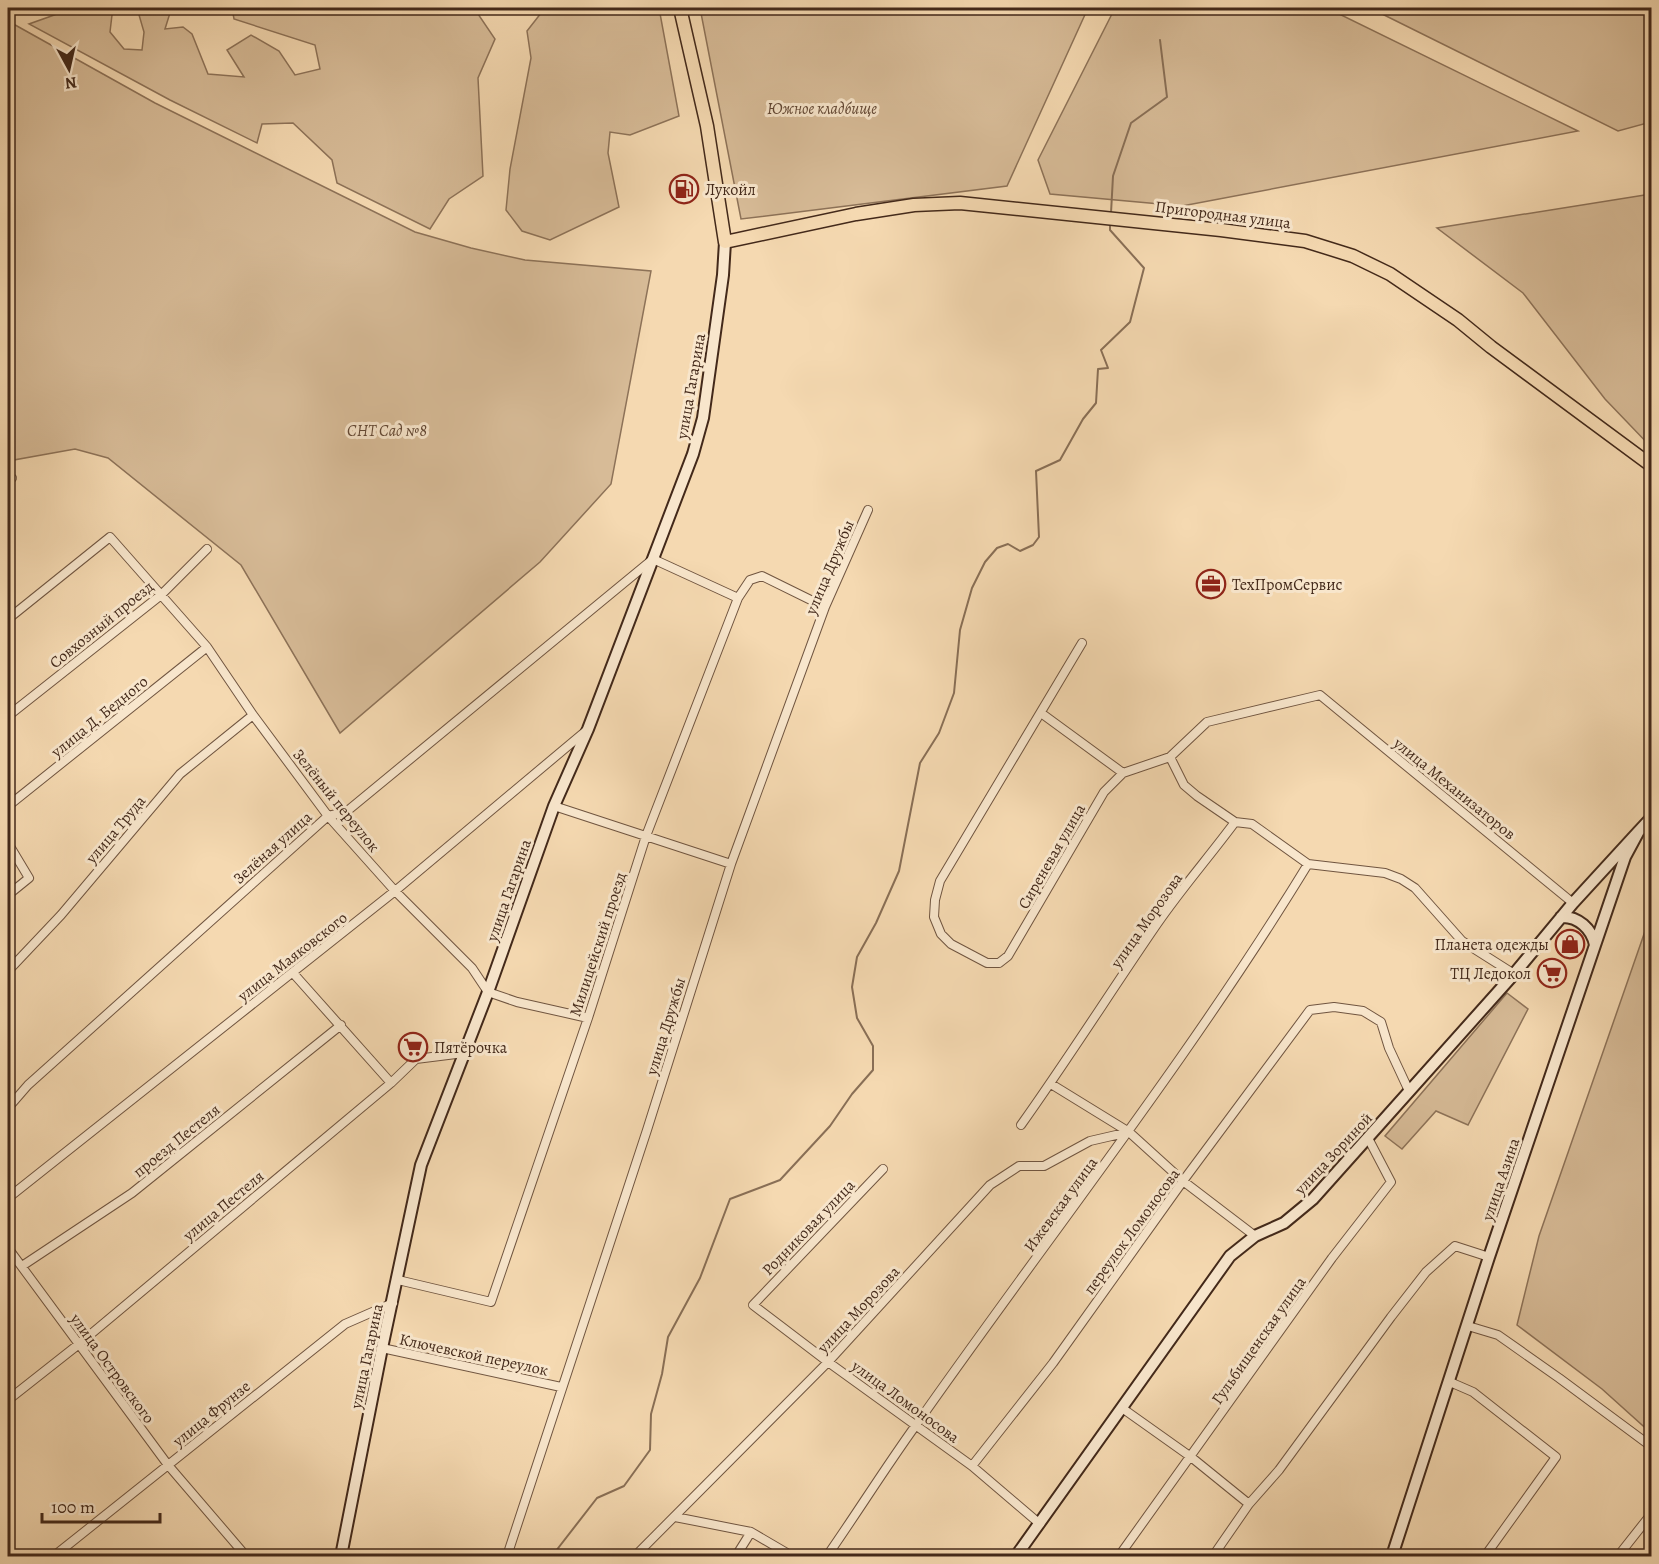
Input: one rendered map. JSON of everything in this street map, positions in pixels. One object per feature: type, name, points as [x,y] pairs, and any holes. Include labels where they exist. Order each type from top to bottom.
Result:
[{"type":"main road","points":[[680,8],[707,126],[726,243]]},
{"type":"main road","name":"Пригородная улица","points":[[726,243],[856,214],[914,205],[960,203],[1187,226],[1305,241],[1353,256],[1390,274],[1458,320],[1652,466]]},
{"type":"main road","name":"улица Гагарина","points":[[341,1557],[382,1348],[422,1165],[488,992],[554,806],[588,729],[693,454],[703,417],[726,243]]},
{"type":"main road","name":"улица Азина","points":[[1395,1555],[1490,1257],[1625,857],[1640,831],[1652,817]]},
{"type":"main road","name":"улица Зориной","points":[[1016,1557],[1230,1256],[1255,1236],[1284,1223],[1313,1199],[1514,974],[1573,903],[1640,831]]},
{"type":"main road","points":[[1561,917],[1573,918],[1581,923],[1590,931],[1595,945]]},
{"type":"street","name":"улица Дружбы","points":[[507,1557],[647,1130],[730,864],[825,607],[868,510]]},
{"type":"street","name":"Зелёный переулок","points":[[8,619],[110,537],[207,647],[253,715],[328,816],[395,891],[472,968],[488,992]]},
{"type":"street","name":"Совхозный проезд","points":[[8,716],[161,595],[207,549]]},
{"type":"street","points":[[653,559],[738,598],[750,580],[762,576],[825,607]]},
{"type":"street","name":"Зелёная улица","points":[[8,1108],[28,1085],[328,816],[346,812],[653,559]]},
{"type":"street","name":"Милицейский проезд","points":[[398,1280],[491,1302],[588,1018],[646,836],[738,598]]},
{"type":"street","points":[[1082,643],[1041,713],[1123,773],[1170,757],[1175,771],[1184,784],[1197,796],[1235,822],[1252,824],[1308,864],[1385,873],[1401,879],[1414,888],[1462,941],[1514,974]]},
{"type":"street","name":"улица Д. Бедного","points":[[8,806],[207,647]]},
{"type":"street","name":"улица Механизаторов","points":[[1170,757],[1207,722],[1320,695],[1573,903]]},
{"type":"street","name":"Сиреневая улица","points":[[1041,713],[940,881],[934,900],[934,917],[941,934],[951,944],[987,963],[999,963],[1008,956],[1104,792],[1123,773]]},
{"type":"street","name":"улица Труда","points":[[8,971],[61,915],[180,774],[253,715]]},
{"type":"street","name":"улица Маяковского","points":[[8,1198],[395,891],[588,729]]},
{"type":"street","points":[[554,806],[730,864]]},
{"type":"street","name":"улица Морозова","points":[[1021,1125],[1051,1084],[1157,924],[1235,822]]},
{"type":"street","points":[[8,843],[29,878],[8,895]]},
{"type":"street","name":"Ижевская улица","points":[[827,1557],[915,1425],[1129,1132],[1263,937],[1308,864]]},
{"type":"street","points":[[293,973],[391,1083]]},
{"type":"street","points":[[488,992],[517,1002],[588,1018]]},
{"type":"street","name":"переулок Ломоносова","points":[[972,1466],[1053,1363],[1183,1181],[1310,1010],[1334,1007],[1364,1011],[1381,1022],[1389,1048],[1409,1091]]},
{"type":"street","name":"проезд Пестеля","points":[[22,1266],[132,1193],[341,1025]]},
{"type":"street","name":"улица Пестеля","points":[[8,1400],[79,1344],[391,1083],[416,1059],[464,1053]]},
{"type":"street","points":[[1051,1084],[1129,1132],[1183,1181],[1255,1236]]},
{"type":"street","name":"улица Морозова","points":[[635,1557],[828,1362],[990,1185],[1019,1166],[1044,1166],[1090,1141],[1129,1132]]},
{"type":"street","name":"Гульбищенская улица","points":[[1119,1557],[1332,1258],[1391,1182],[1368,1138]]},
{"type":"street","name":"Родниковая улица","points":[[753,1305],[883,1169]]},
{"type":"street","points":[[1213,1557],[1249,1504],[1279,1470],[1426,1272],[1455,1246],[1490,1257]]},
{"type":"street","name":"улица Островского","points":[[8,1248],[168,1465],[246,1557]]},
{"type":"street","name":"улица Фрунзе","points":[[54,1557],[345,1324],[393,1303]]},
{"type":"street","name":"улица Ломоносова","points":[[753,1305],[972,1466],[1040,1524]]},
{"type":"street","points":[[1468,1326],[1497,1335],[1652,1447]]},
{"type":"street","name":"Ключевской переулок","points":[[382,1348],[561,1387]]},
{"type":"street","points":[[1450,1382],[1481,1397],[1556,1457],[1485,1557]]},
{"type":"street","points":[[1122,1408],[1191,1457],[1249,1504]]},
{"type":"street","points":[[1618,1557],[1652,1513]]},
{"type":"street","points":[[675,1516],[751,1532],[792,1557]]},
{"type":"street","points":[[736,1557],[751,1532]]},
{"type":"green space","points":[[74,8],[118,8],[112,15],[110,32],[124,49],[142,50],[144,32],[137,8],[166,8],[170,13],[165,29],[183,27],[192,34],[208,74],[244,77],[227,50],[251,35],[279,51],[295,75],[320,69],[315,45],[234,19],[232,8],[318,8],[327,10],[330,8],[474,8],[495,39],[478,78],[483,176],[449,199],[430,229],[337,183],[332,160],[293,123],[262,124],[257,143],[170,100],[29,24]]},
{"type":"green space","points":[[545,8],[659,8],[679,116],[630,135],[610,132],[608,153],[619,207],[550,240],[522,231],[506,210],[510,169],[531,58],[527,31]]},
{"type":"green space","name":"Южное кладбище","points":[[700,8],[1088,8],[1007,186],[741,219]]},
{"type":"green space","points":[[1115,8],[1327,8],[1578,131],[1182,206],[1050,194],[1038,160]]},
{"type":"green space","points":[[1370,8],[1651,8],[1651,122],[1618,131]]},
{"type":"green space","name":"СНТ Сад №8","points":[[8,21],[155,103],[415,232],[525,260],[651,271],[611,484],[540,562],[340,733],[241,565],[108,458],[75,449],[8,461]]},
{"type":"green space","points":[[1652,194],[1651,447],[1605,399],[1523,293],[1437,228]]},
{"type":"green space","points":[[1651,914],[1651,1433],[1602,1389],[1517,1325],[1539,1236]]},
{"type":"green space","points":[[1507,993],[1528,1009],[1468,1125],[1436,1111],[1402,1149],[1385,1136]]},
{"type":"waterway","points":[[1111,213],[1113,176],[1131,123],[1167,97],[1160,40]]},
{"type":"waterway","points":[[552,1556],[597,1498],[624,1486],[650,1450],[651,1414],[662,1374],[668,1337],[700,1278],[730,1199],[780,1180],[830,1126],[852,1094],[873,1070],[873,1046],[857,1018],[852,987],[857,957],[876,923],[899,871],[920,763],[939,733],[954,693],[960,630],[972,588],[985,562],[997,548],[1008,544],[1020,551],[1033,545],[1039,537],[1036,471],[1060,460],[1083,419],[1096,403],[1098,369],[1108,368],[1101,350],[1130,322],[1144,268],[1110,230],[1110,222]]},
{"type":"place","name":"Лукойл","points":[[684,189]]},
{"type":"place","name":"ТехПромСервис","points":[[1211,584]]},
{"type":"place","name":"Планета одежды","points":[[1570,944]]},
{"type":"place","name":"ТЦ Ледокол","points":[[1552,973]]},
{"type":"place","name":"Пятёрочка","points":[[413,1047]]}]
